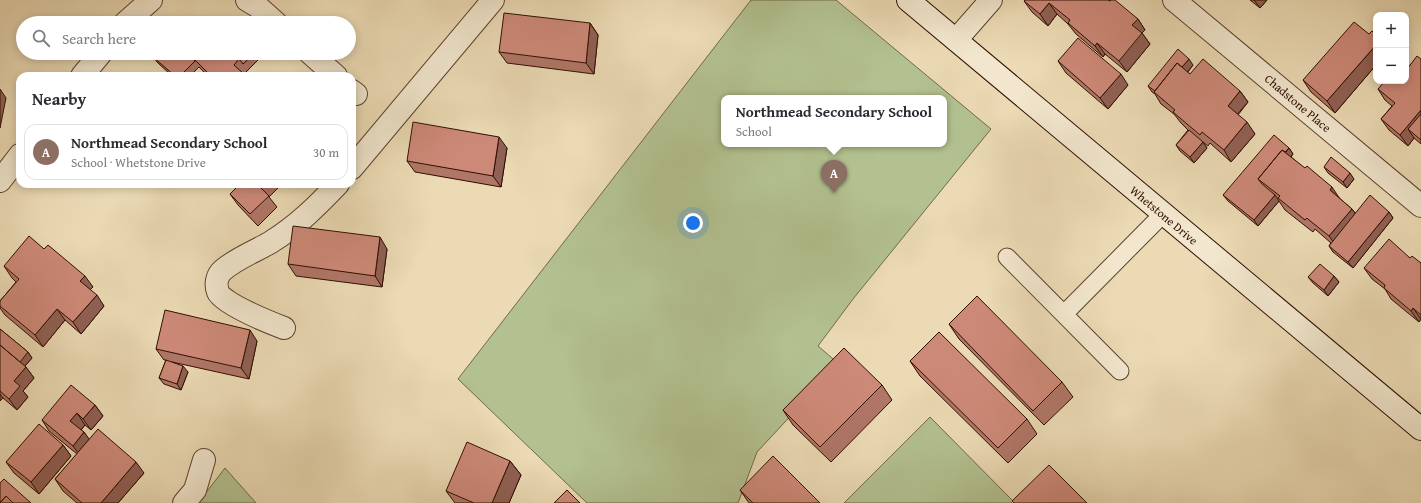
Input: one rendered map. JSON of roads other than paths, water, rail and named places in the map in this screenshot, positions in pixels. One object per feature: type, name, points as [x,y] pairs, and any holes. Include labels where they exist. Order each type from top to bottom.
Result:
[{"type":"street","points":[[133,16],[151,0]]},
{"type":"street","points":[[246,0],[257,6],[268,16]]},
{"type":"street","points":[[356,163],[493,0]]},
{"type":"street","name":"Whetstone Drive","points":[[908,0],[1421,429]]},
{"type":"street","points":[[956,40],[991,0]]},
{"type":"street","name":"Chadstone Place","points":[[1174,0],[1421,206]]},
{"type":"street","points":[[85,72],[95,60]]},
{"type":"street","points":[[318,60],[331,72]]},
{"type":"street","points":[[0,181],[16,160]]},
{"type":"street","points":[[284,328],[257,317],[223,299],[218,293],[218,276],[224,269],[294,227],[334,188]]},
{"type":"street","points":[[184,503],[194,490],[204,460]]},
{"type":"lane","points":[[1064,314],[1163,214]]},
{"type":"lane","points":[[1007,257],[1120,371]]},
{"type":"place","name":"Northmead Secondary School","points":[[834,193]]}]
